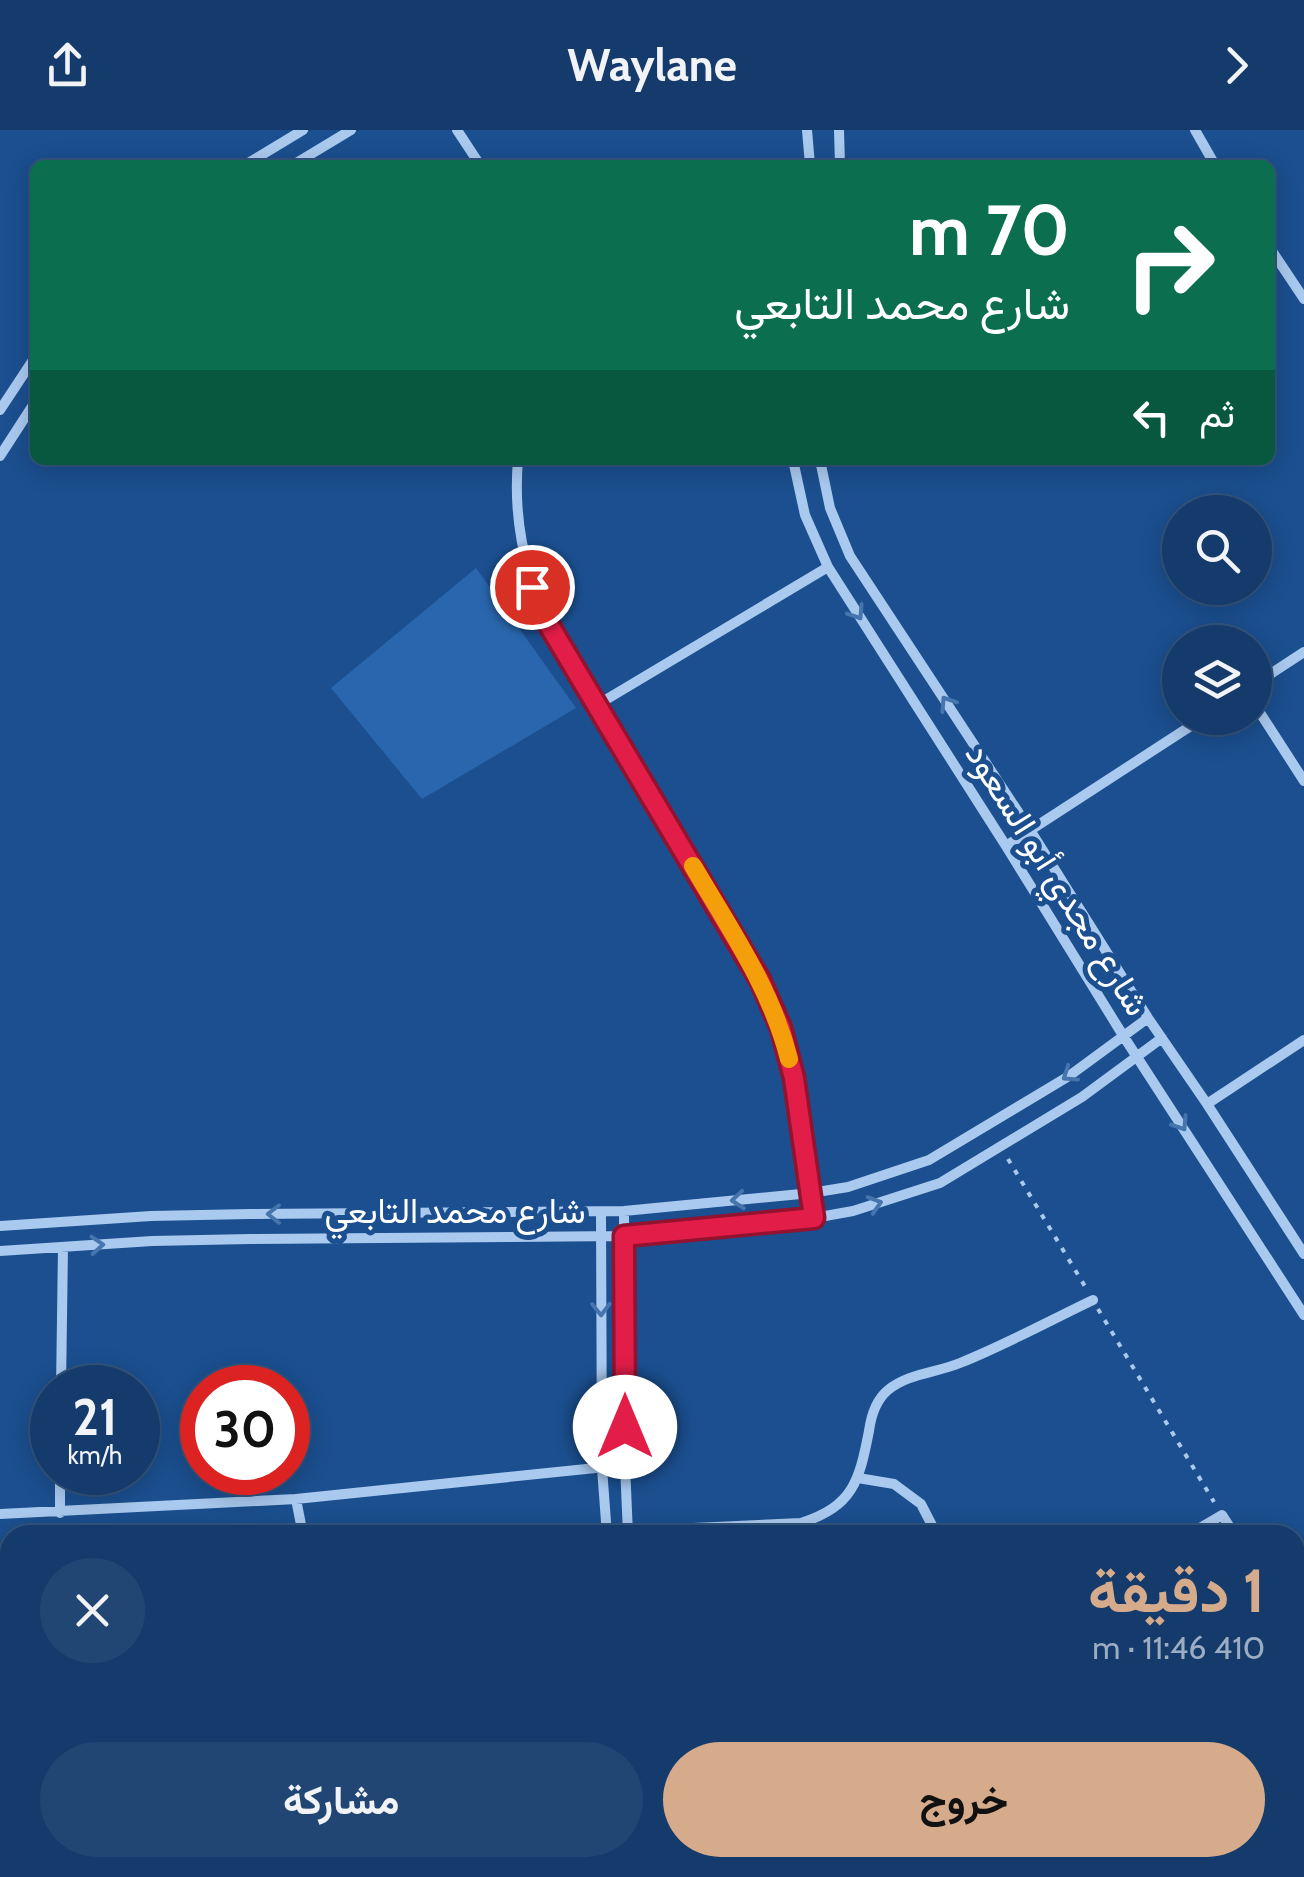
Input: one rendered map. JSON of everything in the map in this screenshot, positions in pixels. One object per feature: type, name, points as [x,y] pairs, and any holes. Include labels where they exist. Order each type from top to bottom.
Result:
[{"type":"street","points":[[252,160],[303,130]]},
{"type":"street","points":[[301,160],[351,130]]},
{"type":"street","points":[[457,130],[477,160]]},
{"type":"street","points":[[807,130],[810,160]]},
{"type":"street","points":[[839,130],[840,160]]},
{"type":"street","points":[[1195,130],[1212,160]]},
{"type":"street","points":[[1275,255],[1304,298]]},
{"type":"street","points":[[0,410],[30,365]]},
{"type":"street","points":[[0,456],[30,410]]},
{"type":"street","points":[[518,465],[517,515],[522,551],[546,620],[760,980],[781,1028],[794,1078],[814,1218]]},
{"type":"street","name":"شارع مجدي أبو السعود","points":[[794,465],[805,515],[828,568],[1304,1315]]},
{"type":"street","name":"شارع مجدي أبو السعود","points":[[821,465],[830,508],[850,556],[1304,1254]]},
{"type":"street","points":[[597,704],[828,568]]},
{"type":"street","points":[[1272,673],[1304,652]]},
{"type":"street","points":[[1272,731],[1304,781]]},
{"type":"street","points":[[1006,846],[1177,735]]},
{"type":"street","name":"شارع محمد التابعي","points":[[0,1226],[151,1216],[600,1212],[811,1193],[848,1186],[930,1160],[1054,1086],[1148,1018]]},
{"type":"street","name":"شارع محمد التابعي","points":[[0,1251],[152,1241],[624,1236],[853,1211],[940,1184],[1082,1097],[1162,1038]]},
{"type":"street","points":[[1207,1104],[1304,1040]]},
{"type":"street","points":[[624,1211],[628,1525]]},
{"type":"street","points":[[600,1212],[602,1468],[606,1525]]},
{"type":"street","points":[[151,1216],[152,1241]]},
{"type":"street","points":[[61,1365],[63,1247]]},
{"type":"street","points":[[766,1525],[800,1523],[841,1504],[858,1478],[872,1414],[884,1392],[906,1378],[958,1364],[1093,1300]]},
{"type":"street","points":[[0,1514],[296,1499],[625,1466]]},
{"type":"street","points":[[858,1478],[894,1484],[920,1504],[932,1525]]},
{"type":"street","points":[[60,1495],[60,1513]]},
{"type":"street","points":[[296,1499],[300,1525]]},
{"type":"street","points":[[1205,1525],[1222,1515],[1228,1525]]},
{"type":"path","points":[[1002,1148],[1222,1515]]},
{"type":"building","points":[[476,568],[576,708],[422,799],[331,688]]},
{"type":"slow traffic","points":[[693,866],[760,980],[781,1028],[789,1059]]},
{"type":"route","points":[[532,587],[546,620],[760,980],[781,1028],[794,1078],[814,1218],[624,1236],[625,1427]]}]
